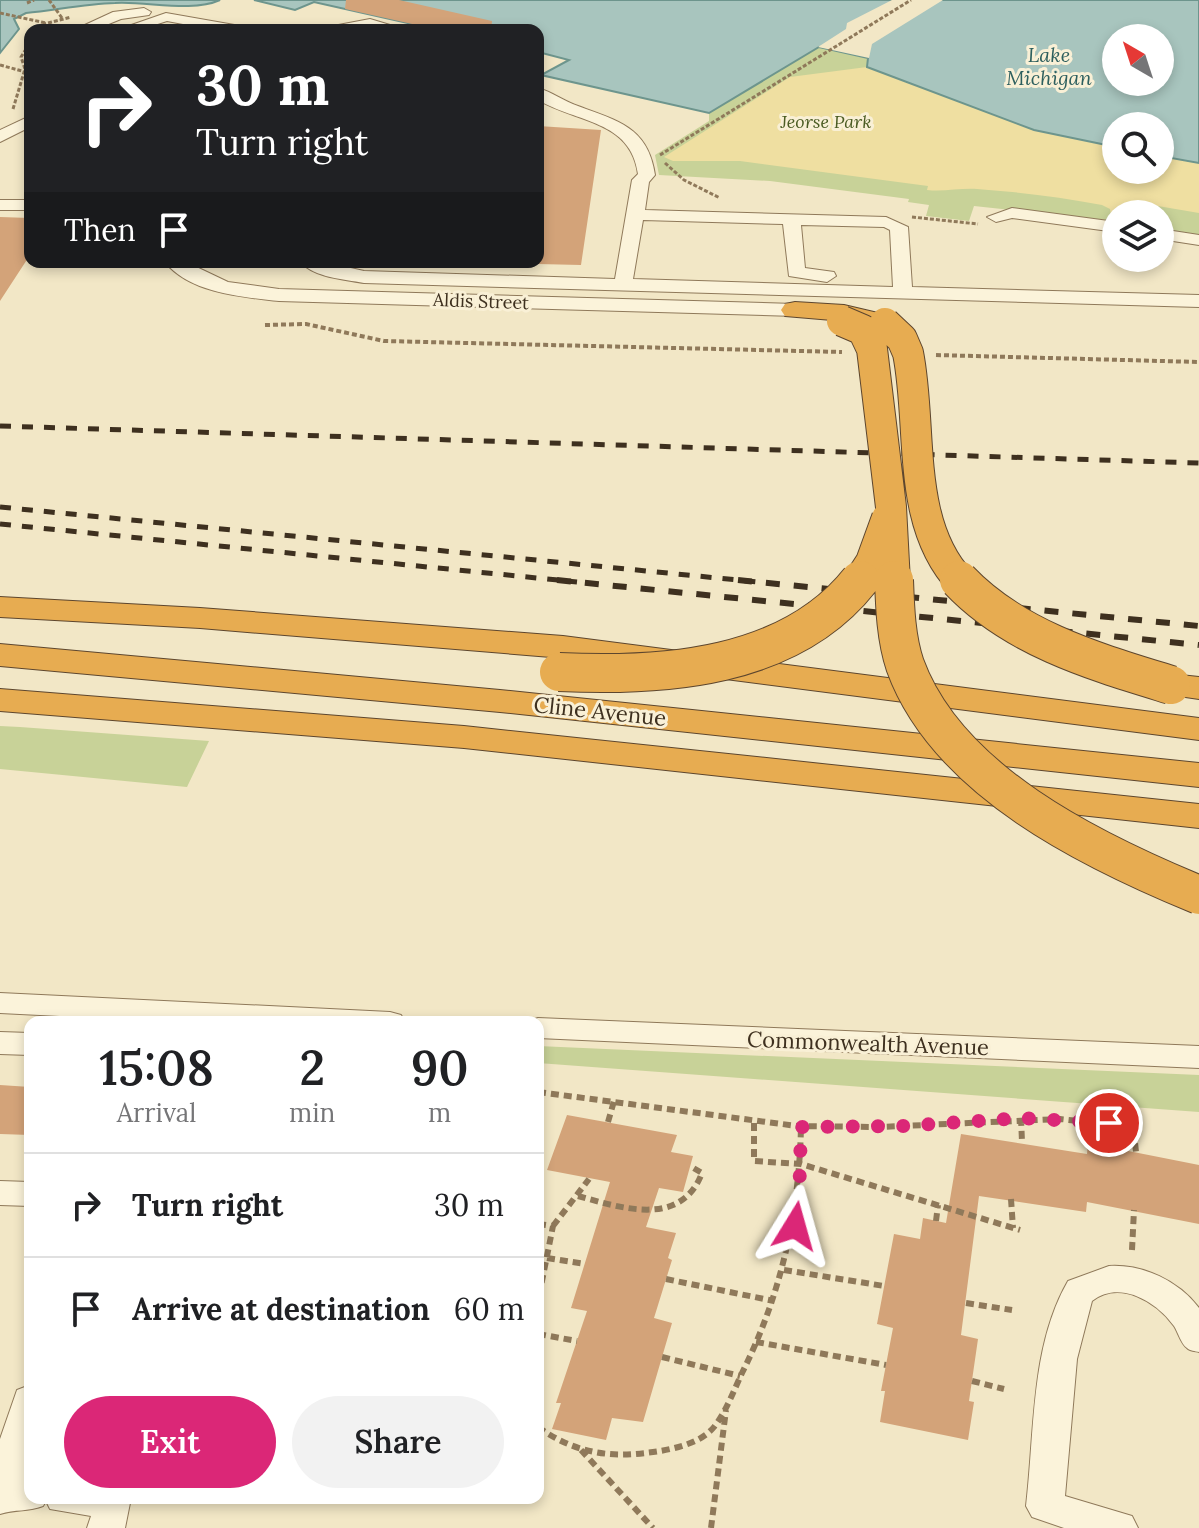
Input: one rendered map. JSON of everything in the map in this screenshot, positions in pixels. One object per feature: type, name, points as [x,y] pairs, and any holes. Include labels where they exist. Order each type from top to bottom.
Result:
[{"type":"highway","points":[[795,310],[842,321],[863,330],[872,349],[891,508],[898,628],[905,665],[920,697],[944,729],[995,782],[1087,844],[1199,895]]},
{"type":"highway","points":[[795,310],[844,313],[885,323],[905,342],[923,498],[937,547],[975,595],[1036,637],[1087,658],[1185,686]]},
{"type":"highway","points":[[0,626],[559,672],[649,674],[744,654],[786,638],[820,617],[858,584],[866,573],[891,508]]},
{"type":"highway","points":[[0,607],[200,618],[563,647],[1199,729]]},
{"type":"highway","name":"Cline Avenue","points":[[0,655],[500,701],[1199,775]]},
{"type":"highway","name":"Cline Avenue","points":[[0,700],[464,737],[1199,816]]},
{"type":"street","points":[[96,24],[118,15],[172,9]]},
{"type":"street","points":[[143,24],[166,17],[209,24]]},
{"type":"street","points":[[544,97],[558,106],[621,127],[642,148],[647,175],[641,180],[623,284]]},
{"type":"street","points":[[0,137],[24,124]]},
{"type":"street","points":[[0,149],[24,138]]},
{"type":"street","points":[[0,205],[24,205]]},
{"type":"street","points":[[996,217],[1012,213],[1102,225]]},
{"type":"street","points":[[635,215],[886,222],[899,227],[902,286]]},
{"type":"street","points":[[792,220],[796,272],[902,286]]},
{"type":"street","points":[[1174,236],[1199,240]]},
{"type":"street","name":"Aldis Street","points":[[182,268],[217,284],[279,295],[795,310]]},
{"type":"street","points":[[322,268],[364,277],[623,284],[902,286],[1199,301]]},
{"type":"street","points":[[0,1003],[140,1016]]},
{"type":"street","name":"Commonwealth Avenue","points":[[544,1028],[1199,1057]]},
{"type":"street","points":[[0,1043],[24,1044]]},
{"type":"street","points":[[0,1193],[24,1194]]},
{"type":"street","points":[[1119,1528],[1045,1506],[1060,1341],[1080,1291],[1096,1282],[1123,1279],[1158,1290],[1181,1306],[1199,1338]]},
{"type":"street","points":[[8,1494],[24,1426]]},
{"type":"street","points":[[106,1528],[113,1504]]},
{"type":"path","points":[[27,3],[34,0]]},
{"type":"path","points":[[49,0],[64,19]]},
{"type":"path","points":[[647,163],[911,0]]},
{"type":"path","points":[[0,13],[46,23]]},
{"type":"path","points":[[6,116],[20,97],[21,57],[24,52]]},
{"type":"path","points":[[0,65],[23,71]]},
{"type":"path","points":[[265,325],[306,324],[384,341],[854,352]]},
{"type":"path","points":[[934,355],[1199,362]]},
{"type":"path","points":[[544,1092],[568,1092],[754,1123],[801,1127],[904,1126],[1021,1118],[1126,1126],[1134,1133],[1136,1152]]},
{"type":"path","points":[[608,1122],[614,1101]]},
{"type":"path","points":[[1021,1118],[1022,1142]]},
{"type":"path","points":[[754,1123],[754,1161],[801,1164],[873,1183],[1017,1229],[1011,1199]]},
{"type":"path","points":[[544,1430],[580,1448],[620,1455],[698,1440],[713,1429],[756,1342],[784,1270],[799,1205],[801,1127]]},
{"type":"path","points":[[578,1196],[629,1207],[667,1208],[688,1200],[701,1180],[702,1173],[690,1166]]},
{"type":"path","points":[[544,1272],[553,1226],[589,1179]]},
{"type":"path","points":[[936,1221],[938,1205]]},
{"type":"path","points":[[1132,1250],[1134,1210]]},
{"type":"path","points":[[544,1225],[553,1226]]},
{"type":"path","points":[[547,1258],[585,1264]]},
{"type":"path","points":[[784,1270],[884,1286]]},
{"type":"path","points":[[666,1279],[774,1301]]},
{"type":"path","points":[[966,1303],[1012,1310]]},
{"type":"path","points":[[544,1335],[577,1341]]},
{"type":"path","points":[[756,1342],[886,1365]]},
{"type":"path","points":[[662,1357],[740,1376]]},
{"type":"path","points":[[972,1381],[1004,1389]]},
{"type":"path","points":[[711,1528],[726,1405]]},
{"type":"path","points":[[580,1448],[585,1458],[653,1528]]},
{"type":"green space","name":"Jeorse Park","points":[[818,47],[869,58],[867,67],[1034,130],[1102,144],[1102,184],[1174,184],[1174,173],[1199,174],[1199,236],[1174,232],[1174,200],[1102,200],[1102,220],[974,206],[969,221],[926,216],[929,205],[908,202],[909,199],[770,181],[659,175],[655,155],[709,121],[709,113]]},
{"type":"green space","points":[[0,726],[209,741],[187,787],[0,769]]},
{"type":"green space","points":[[544,1046],[1199,1075],[1199,1112],[544,1063]]},
{"type":"sand","name":"Jeorse Park","points":[[867,67],[1034,130],[1102,144],[1102,184],[1174,184],[1174,159],[1199,163],[1199,213],[1174,209],[1174,200],[1102,200],[1102,205],[977,189],[927,190],[928,186],[740,161],[673,161],[664,157],[790,77]]},
{"type":"water","points":[[0,0],[220,0],[196,6],[128,3],[26,13],[14,19],[19,29],[0,53]]},
{"type":"water","name":"Lake Michigan","points":[[254,0],[1199,0],[1199,163],[1174,159],[1174,112],[1102,112],[1102,144],[1034,130],[867,67],[868,58],[819,47],[709,113],[544,76],[569,60],[544,54],[544,24],[412,24],[314,2],[295,10]]},
{"type":"pier","points":[[892,0],[943,0],[872,44],[869,58],[818,47],[846,29],[847,23]]},
{"type":"building","points":[[346,0],[399,0],[492,21],[492,24],[412,24],[345,9]]},
{"type":"building","points":[[544,126],[601,130],[581,265],[544,264]]},
{"type":"building","points":[[0,217],[24,218],[24,264],[0,301]]},
{"type":"building","points":[[0,1085],[24,1087],[24,1135],[0,1134]]},
{"type":"building","points":[[567,1115],[677,1135],[671,1152],[693,1156],[683,1192],[659,1188],[646,1227],[676,1233],[668,1258],[672,1260],[654,1318],[672,1323],[643,1422],[612,1418],[606,1440],[552,1429],[561,1403],[556,1403],[587,1311],[571,1308],[610,1182],[547,1170]]},
{"type":"building","points":[[961,1134],[1087,1154],[1088,1143],[1199,1165],[1199,1224],[1087,1202],[1086,1212],[979,1196],[961,1335],[978,1339],[969,1401],[974,1402],[968,1440],[880,1422],[885,1391],[881,1391],[893,1328],[877,1324],[894,1234],[920,1239],[923,1218],[946,1223]]},
{"type":"railway","points":[[0,426],[1199,463]]},
{"type":"railway","points":[[0,507],[758,582]]},
{"type":"railway","points":[[0,524],[577,582]]},
{"type":"railway","points":[[557,580],[1199,645]]},
{"type":"railway","points":[[738,580],[1199,626]]},
{"type":"route","points":[[795,1226],[799,1205],[801,1127],[904,1126],[1021,1118],[1109,1123]]}]
